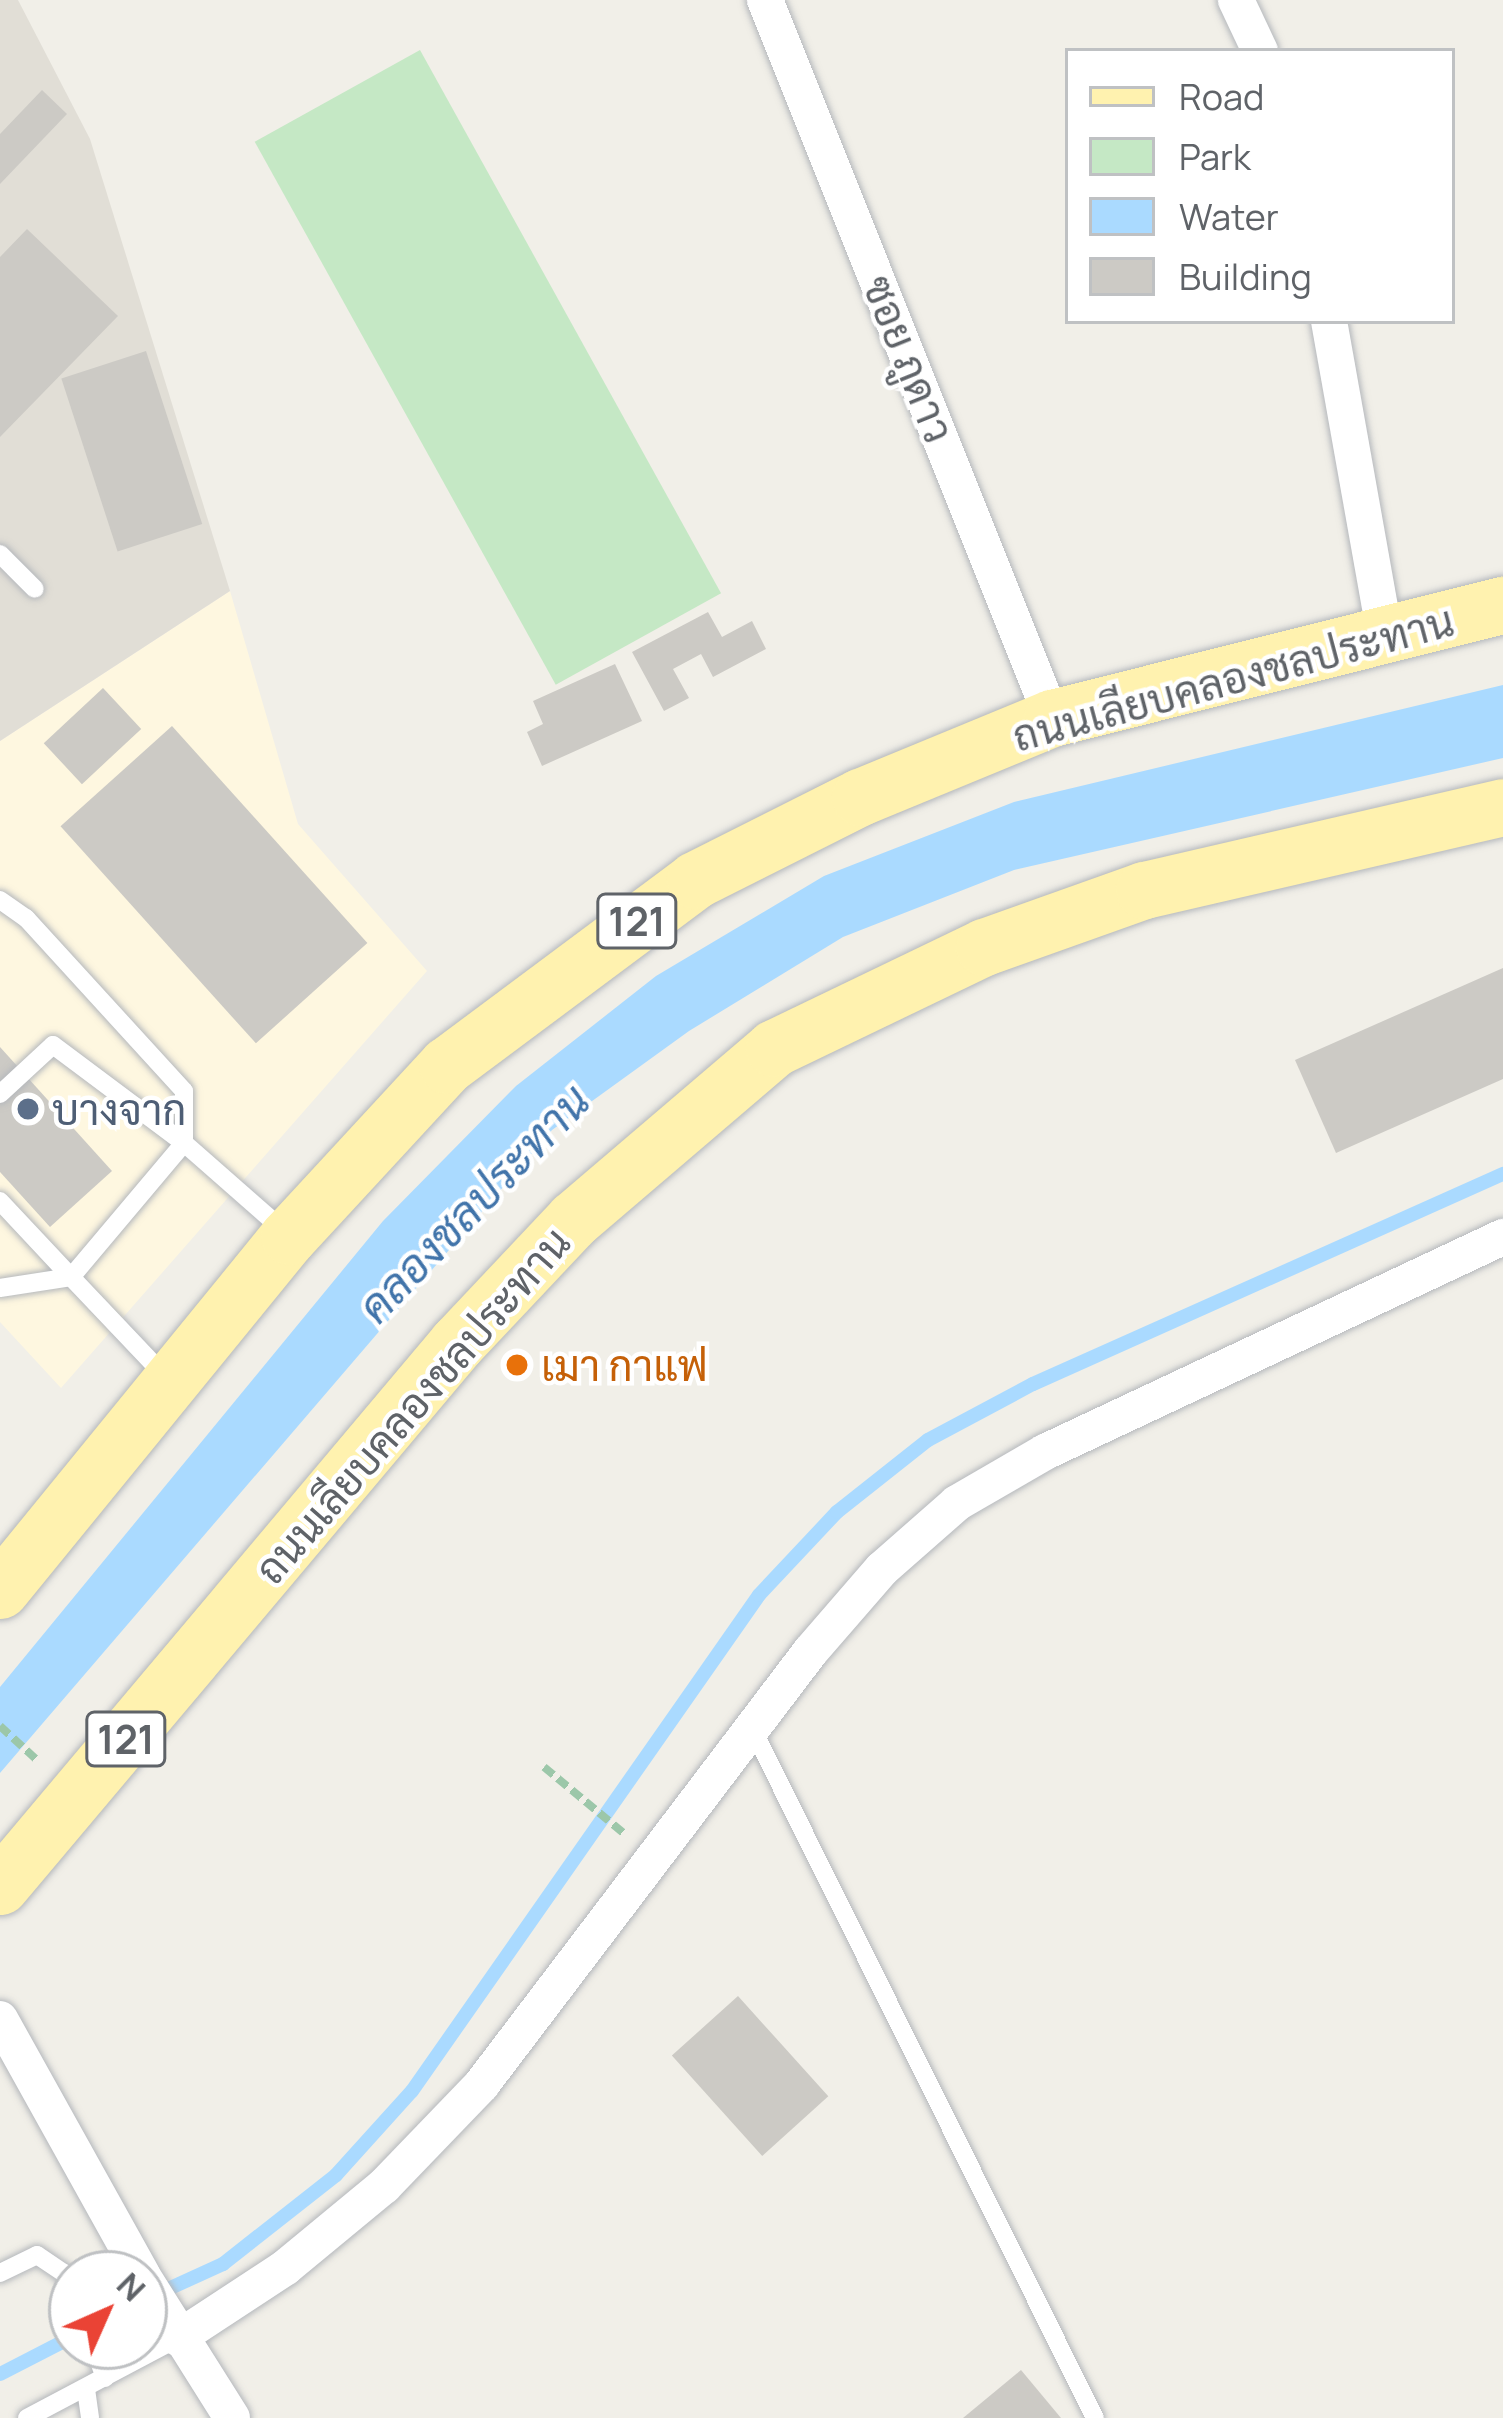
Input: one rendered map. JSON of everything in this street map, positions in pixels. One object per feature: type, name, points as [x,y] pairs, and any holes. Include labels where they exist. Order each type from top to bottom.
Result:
[{"type":"main road","name":"ถนนเลียบคลองชลประทาน","points":[[0,1590],[289,1236],[447,1066],[695,880],[860,797],[1052,718],[1503,604]]},
{"type":"main road","name":"ถนนเลียบคลองชลประทาน","points":[[0,1886],[457,1343],[574,1219],[775,1048],[983,946],[1144,890],[1503,807]]},
{"type":"street","name":"ซอย ภูดาว","points":[[765,0],[1052,718]]},
{"type":"street","points":[[1236,0],[1259,48]]},
{"type":"street","points":[[1329,324],[1385,636]]},
{"type":"street","points":[[178,2338],[286,2267],[384,2186],[482,2084],[882,1569],[957,1503],[1045,1452],[1503,1237]]},
{"type":"street","points":[[0,2019],[128,2250]]},
{"type":"street","points":[[168,2321],[219,2410]]},
{"type":"lane","points":[[0,554],[35,589]]},
{"type":"lane","points":[[0,900],[26,918],[184,1091],[184,1143],[71,1277],[0,1288]]},
{"type":"lane","points":[[0,1094],[53,1045],[184,1143],[289,1236]]},
{"type":"lane","points":[[0,1201],[172,1382]]},
{"type":"lane","points":[[753,1730],[1095,2418]]},
{"type":"lane","points":[[0,2273],[37,2255],[48,2262]]},
{"type":"lane","points":[[27,2418],[178,2338]]},
{"type":"lane","points":[[102,2370],[105,2378]]},
{"type":"lane","points":[[86,2390],[90,2418]]},
{"type":"path","points":[[0,1726],[37,1760]]},
{"type":"path","points":[[544,1767],[590,1803]]},
{"type":"shaded area","points":[[0,0],[18,0],[90,139],[230,591],[0,741]]},
{"type":"shaded area","points":[[230,591],[298,824],[427,971],[61,1388],[0,1322],[0,741]]},
{"type":"green space","points":[[420,50],[721,593],[556,685],[255,142]]},
{"type":"water","name":"คลองชลประทาน","points":[[1503,685],[1503,758],[1014,870],[843,937],[689,1031],[552,1130],[0,1773],[0,1687],[383,1221],[516,1086],[656,976],[824,876],[1014,802]]},
{"type":"building","points":[[42,90],[67,114],[0,184],[0,134]]},
{"type":"building","points":[[27,229],[118,316],[0,437],[0,257]]},
{"type":"building","points":[[146,351],[202,524],[118,552],[61,379]]},
{"type":"building","points":[[708,612],[722,637],[752,621],[766,649],[713,677],[701,654],[673,669],[689,698],[664,711],[632,652]]},
{"type":"building","points":[[615,664],[642,721],[542,766],[527,732],[543,724],[533,701]]},
{"type":"building","points":[[103,688],[141,729],[82,784],[44,743]]},
{"type":"building","points":[[172,726],[367,943],[256,1043],[61,826]]},
{"type":"building","points":[[1503,968],[1503,1079],[1336,1153],[1295,1060]]},
{"type":"building","name":"บางจาก","points":[[0,1047],[112,1171],[50,1227],[0,1172]]},
{"type":"building","points":[[738,1996],[828,2096],[762,2156],[672,2056]]},
{"type":"building","points":[[1021,2370],[1061,2418],[963,2418]]},
{"type":"waterway","points":[[168,2289],[223,2264],[336,2175],[412,2091],[759,1595],[837,1512],[928,1440],[1033,1384],[1503,1174]]},
{"type":"waterway","points":[[0,2374],[48,2349]]},
{"type":"place","name":"บางจาก","points":[[28,1109]]},
{"type":"place","name":"เมา กาแฟ","points":[[517,1365]]}]
